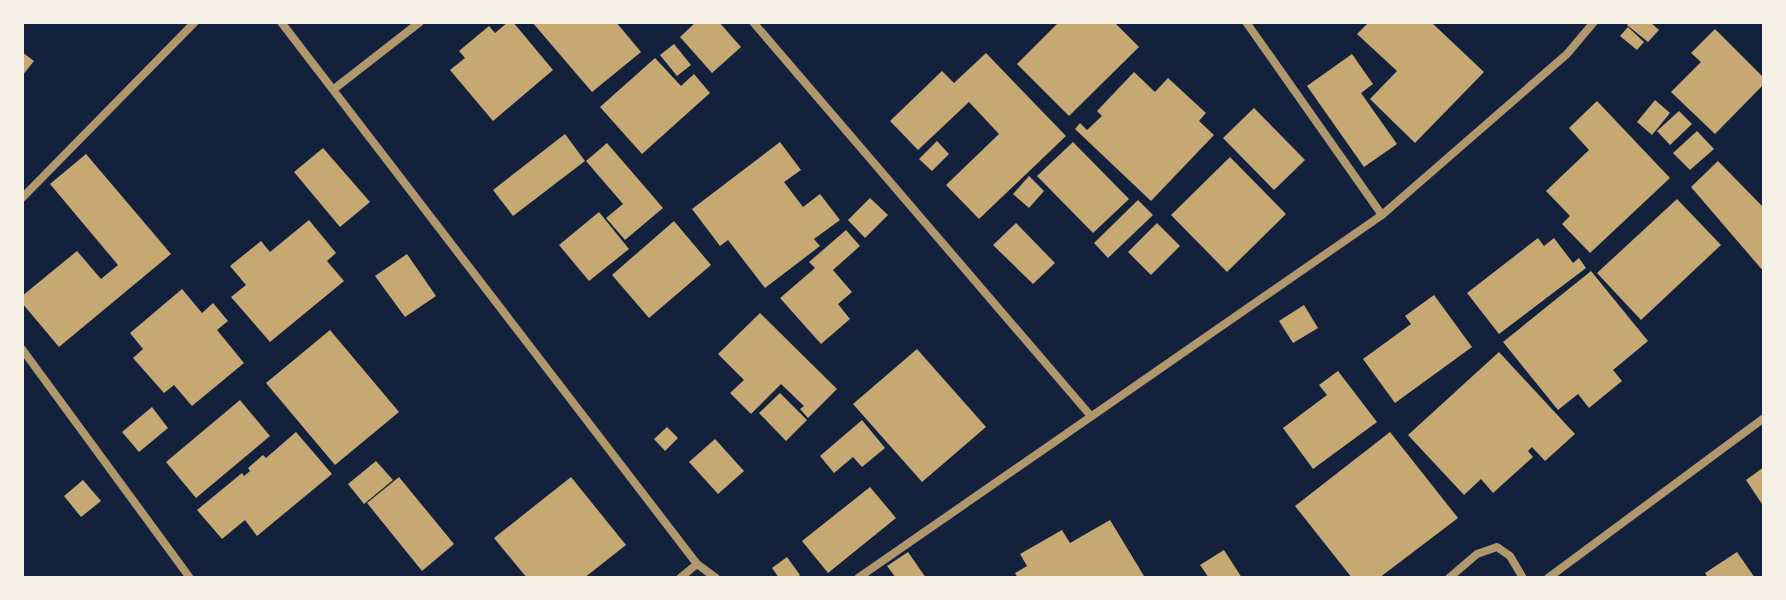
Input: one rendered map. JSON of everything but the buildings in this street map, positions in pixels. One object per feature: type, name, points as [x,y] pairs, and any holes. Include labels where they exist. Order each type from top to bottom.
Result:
[{"type":"street","points":[[22,198],[195,22]]},
{"type":"street","points":[[281,22],[697,564],[716,578]]},
{"type":"street","points":[[334,89],[420,22]]},
{"type":"street","points":[[753,22],[1090,415]]},
{"type":"street","points":[[1246,22],[1382,215]]},
{"type":"street","points":[[858,578],[1382,215],[1567,54],[1594,22]]},
{"type":"street","points":[[22,349],[190,578]]},
{"type":"street","points":[[1548,578],[1764,418]]},
{"type":"street","points":[[1449,578],[1477,554],[1497,547],[1510,556],[1523,578]]},
{"type":"street","points":[[680,578],[697,564]]}]
